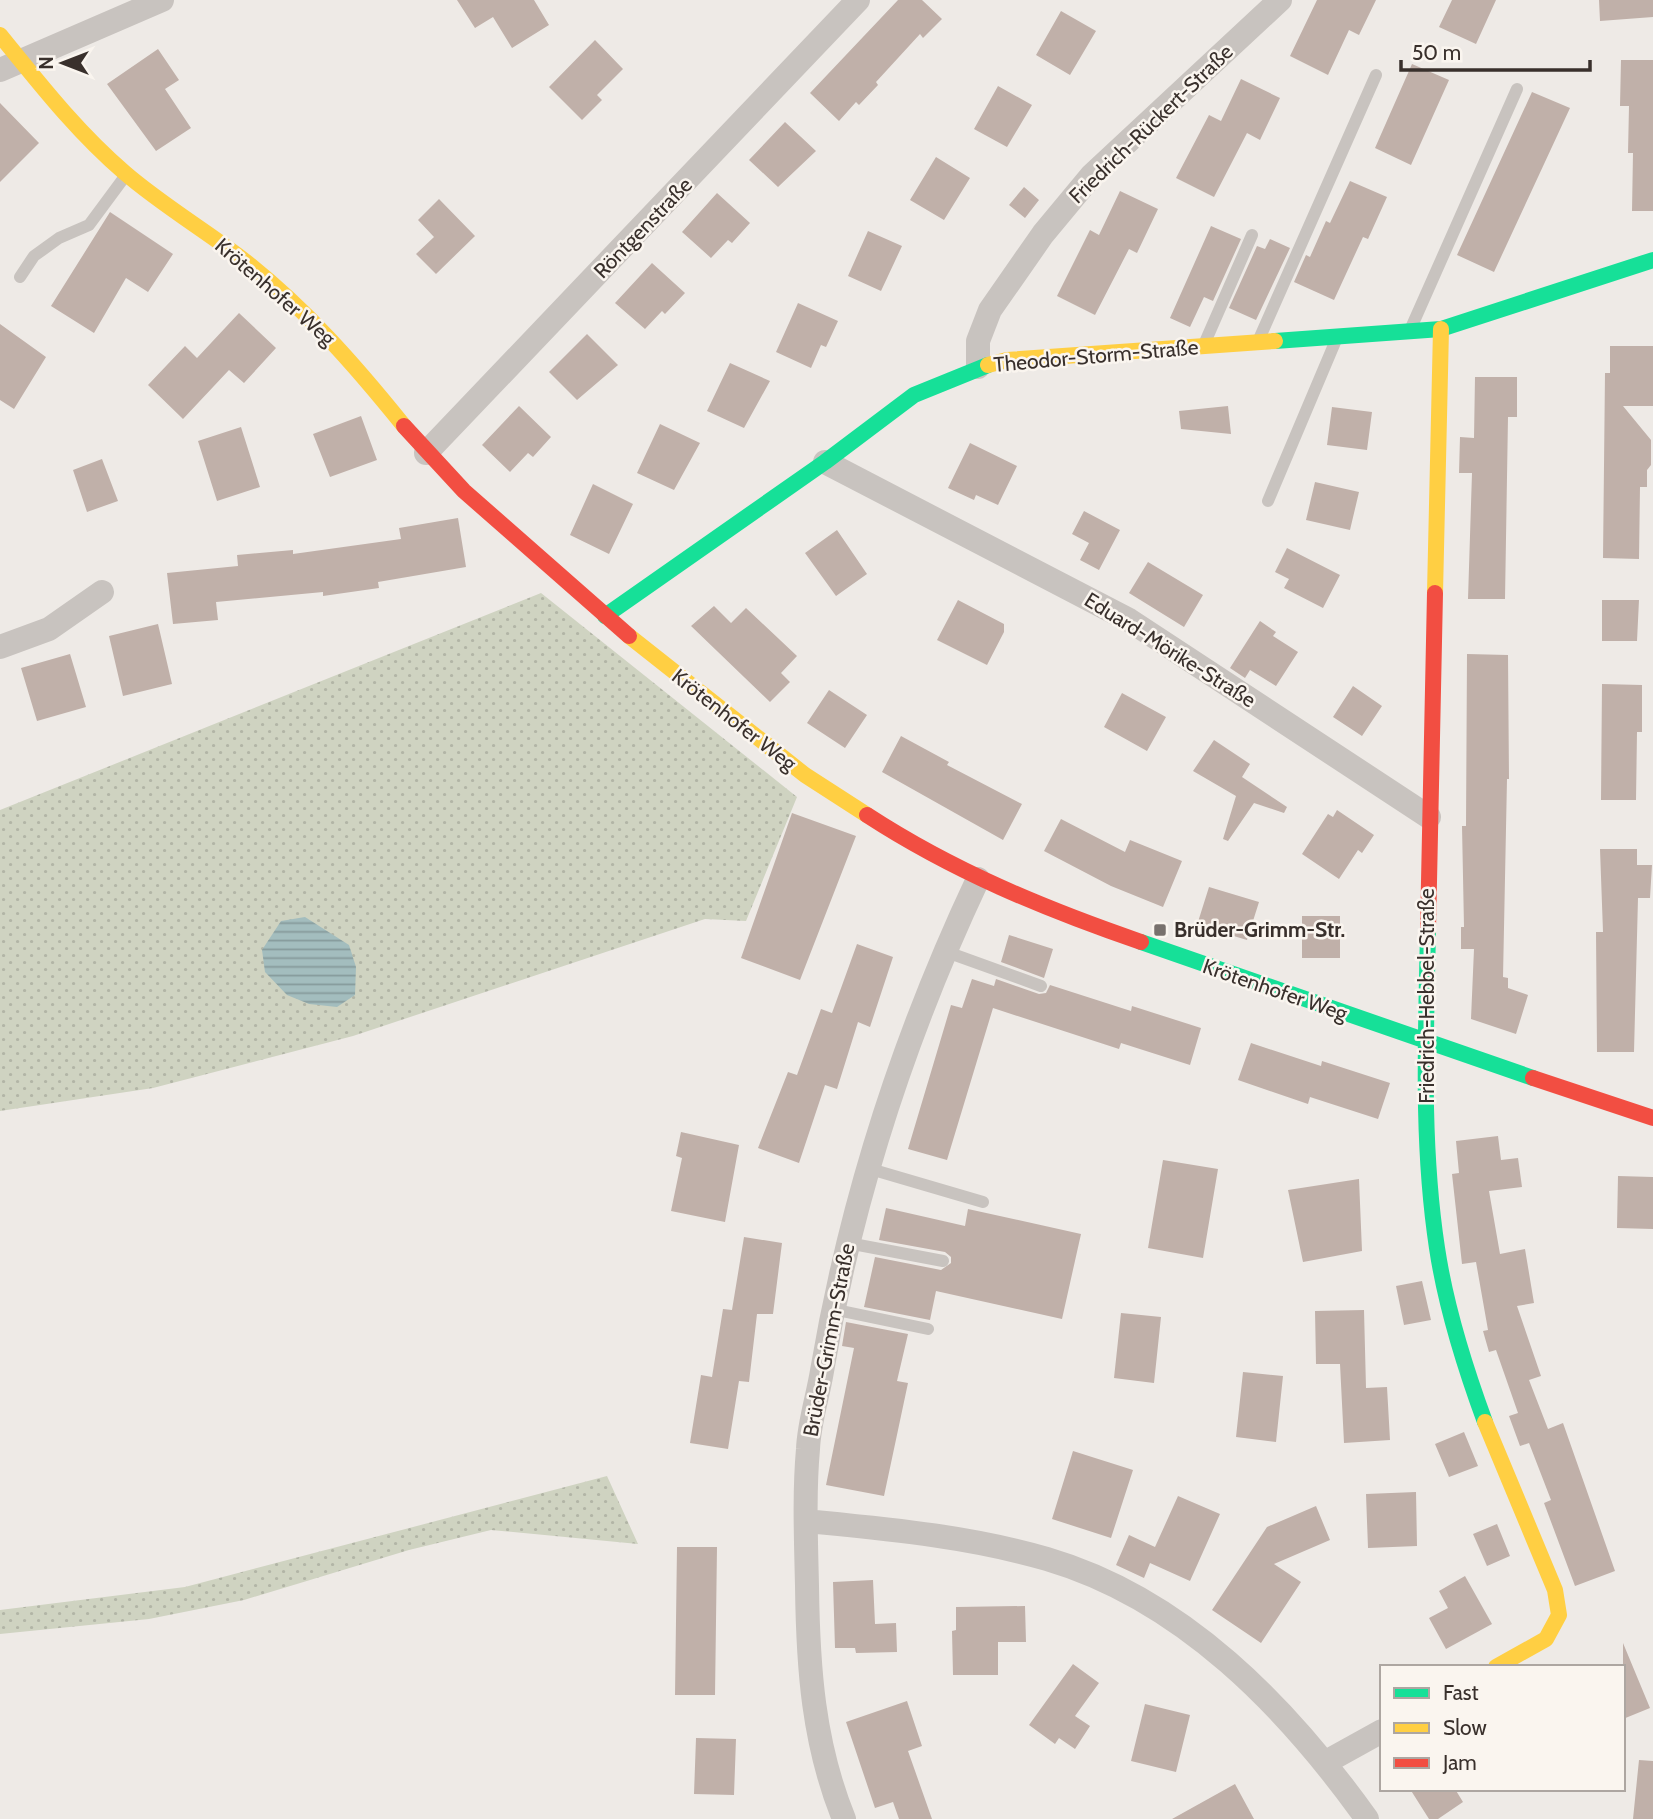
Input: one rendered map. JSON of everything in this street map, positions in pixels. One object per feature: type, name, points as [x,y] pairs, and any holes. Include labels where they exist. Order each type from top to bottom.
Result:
[{"type":"street","points":[[10,66],[162,0]]},
{"type":"street","name":"Röntgenstraße","points":[[426,453],[858,0]]},
{"type":"street","name":"Friedrich-Rückert-Straße","points":[[978,367],[978,341],[990,310],[1043,234],[1092,175],[1280,0]]},
{"type":"street","name":"Krötenhofer Weg","points":[[0,35],[10,66],[127,174],[293,302],[342,350],[426,453],[605,616],[805,775],[885,827],[978,878],[1054,912],[1426,1043],[1653,1118]]},
{"type":"street","name":"Theodor-Storm-Straße","points":[[605,616],[825,462],[914,395],[978,367],[1007,360],[1441,330],[1653,260]]},
{"type":"street","name":"Friedrich-Hebbel-Straße","points":[[1441,330],[1426,1043],[1426,1132],[1432,1203],[1450,1316],[1470,1380],[1555,1590],[1559,1615],[1546,1639],[1500,1665]]},
{"type":"street","name":"Eduard-Mörike-Straße","points":[[825,462],[1129,620],[1429,817]]},
{"type":"street","points":[[0,647],[49,629],[102,592]]},
{"type":"street","name":"Brüder-Grimm-Straße","points":[[844,1819],[829,1780],[818,1739],[811,1688],[806,1521],[808,1446],[832,1309],[867,1168],[907,1045],[944,951],[978,878]]},
{"type":"street","points":[[806,1521],[904,1530],[979,1542],[1049,1560],[1116,1586],[1180,1623],[1224,1657],[1326,1762],[1367,1819]]},
{"type":"street","points":[[1326,1762],[1380,1732]]},
{"type":"lane","points":[[1257,342],[1376,75]]},
{"type":"lane","points":[[1410,332],[1517,89]]},
{"type":"lane","points":[[20,277],[34,256],[59,238],[89,225],[127,174]]},
{"type":"lane","points":[[1203,346],[1252,235]]},
{"type":"lane","points":[[1268,500],[1338,337]]},
{"type":"lane","points":[[944,951],[1041,986]]},
{"type":"lane","points":[[867,1168],[983,1202]]},
{"type":"lane","points":[[848,1243],[943,1261]]},
{"type":"lane","points":[[832,1309],[928,1329]]},
{"type":"green space","points":[[541,593],[797,797],[746,921],[705,919],[353,1036],[153,1088],[0,1111],[0,810]]},
{"type":"green space","points":[[607,1476],[638,1544],[491,1530],[409,1550],[244,1600],[149,1619],[0,1634],[0,1610],[185,1587]]},
{"type":"water","points":[[305,917],[349,945],[356,967],[355,995],[337,1007],[309,1004],[287,995],[265,972],[262,950],[281,921]]},
{"type":"building","points":[[457,0],[534,0],[549,25],[512,48],[493,17],[475,28]]},
{"type":"building","points":[[898,0],[922,0],[942,19],[923,38],[920,34],[876,82],[878,85],[859,105],[856,102],[839,121],[810,93]]},
{"type":"building","points":[[1317,0],[1376,0],[1359,35],[1349,30],[1328,75],[1290,56]]},
{"type":"building","points":[[1452,0],[1496,0],[1476,44],[1439,27]]},
{"type":"building","points":[[1599,0],[1653,0],[1653,17],[1600,21]]},
{"type":"building","points":[[1061,11],[1096,31],[1070,75],[1036,55]]},
{"type":"building","points":[[595,40],[623,69],[597,95],[602,100],[582,120],[549,87]]},
{"type":"building","points":[[158,49],[179,80],[165,89],[191,128],[156,151],[107,84]]},
{"type":"building","points":[[1621,60],[1653,60],[1653,211],[1632,211],[1633,153],[1628,153],[1629,106],[1620,106]]},
{"type":"building","points":[[1412,64],[1449,80],[1411,165],[1375,148]]},
{"type":"building","points":[[1241,79],[1280,98],[1260,140],[1247,133],[1214,197],[1176,178],[1209,115],[1221,121]]},
{"type":"building","points":[[998,86],[1032,105],[1007,147],[974,129]]},
{"type":"building","points":[[1532,92],[1570,108],[1494,272],[1457,255]]},
{"type":"building","points":[[0,103],[39,143],[0,182]]},
{"type":"building","points":[[785,122],[816,151],[778,187],[749,160]]},
{"type":"building","points":[[936,157],[970,178],[944,220],[910,200]]},
{"type":"building","points":[[1350,181],[1387,197],[1368,239],[1363,237],[1334,300],[1294,282],[1306,255],[1310,257],[1326,221],[1330,223]]},
{"type":"building","points":[[1024,187],[1039,200],[1025,218],[1009,205]]},
{"type":"building","points":[[1120,191],[1158,209],[1137,253],[1129,249],[1095,315],[1057,296],[1090,230],[1099,235]]},
{"type":"building","points":[[717,193],[750,223],[732,243],[728,240],[711,258],[682,232]]},
{"type":"building","points":[[439,199],[475,236],[436,274],[416,254],[434,237],[418,220]]},
{"type":"building","points":[[110,212],[173,254],[148,292],[126,278],[94,333],[51,306]]},
{"type":"building","points":[[1211,226],[1241,239],[1213,301],[1204,297],[1190,327],[1170,318]]},
{"type":"building","points":[[868,231],[902,246],[881,291],[848,276]]},
{"type":"building","points":[[1270,239],[1290,248],[1256,320],[1229,308],[1257,246],[1265,249]]},
{"type":"building","points":[[652,263],[685,293],[665,314],[662,311],[645,329],[615,303]]},
{"type":"building","points":[[798,303],[838,321],[826,347],[821,345],[811,368],[776,352]]},
{"type":"building","points":[[239,313],[276,348],[244,383],[229,370],[183,419],[148,385],[185,346],[197,358]]},
{"type":"building","points":[[0,324],[46,357],[14,409],[0,400]]},
{"type":"building","points":[[587,334],[618,365],[577,400],[549,372]]},
{"type":"building","points":[[1610,346],[1653,346],[1653,406],[1623,406],[1651,440],[1651,465],[1647,470],[1647,487],[1640,487],[1639,559],[1603,558],[1605,373],[1610,373]]},
{"type":"building","points":[[730,363],[770,381],[744,428],[707,411]]},
{"type":"building","points":[[1475,377],[1517,377],[1517,417],[1508,417],[1505,599],[1468,599],[1472,473],[1459,473],[1460,437],[1474,438]]},
{"type":"building","points":[[519,406],[551,437],[533,457],[528,453],[510,472],[482,445]]},
{"type":"building","points":[[1228,406],[1231,434],[1181,429],[1179,411]]},
{"type":"building","points":[[1332,407],[1372,412],[1367,450],[1327,445]]},
{"type":"building","points":[[361,416],[377,460],[330,477],[313,434]]},
{"type":"building","points":[[660,424],[700,443],[674,490],[637,473]]},
{"type":"building","points":[[241,427],[260,487],[217,501],[198,441]]},
{"type":"building","points":[[970,443],[1017,466],[998,505],[976,495],[974,500],[948,488]]},
{"type":"building","points":[[102,459],[118,501],[87,512],[73,470]]},
{"type":"building","points":[[1315,482],[1359,492],[1350,530],[1306,520]]},
{"type":"building","points":[[593,484],[633,504],[609,554],[570,535]]},
{"type":"building","points":[[1084,511],[1120,530],[1099,570],[1080,560],[1089,543],[1072,534]]},
{"type":"building","points":[[458,518],[466,567],[378,582],[379,588],[323,596],[323,592],[216,602],[218,620],[173,624],[167,573],[238,566],[237,555],[293,550],[293,554],[401,539],[399,528]]},
{"type":"building","points":[[837,530],[867,574],[836,596],[805,553]]},
{"type":"building","points":[[1287,548],[1340,575],[1323,608],[1284,588],[1289,579],[1275,572]]},
{"type":"building","points":[[1148,562],[1203,595],[1184,627],[1129,593]]},
{"type":"building","points":[[958,600],[1004,624],[1004,632],[987,665],[937,640]]},
{"type":"building","points":[[1602,600],[1639,600],[1637,641],[1602,641]]},
{"type":"building","points":[[714,606],[731,623],[746,608],[797,656],[781,673],[790,682],[770,702],[691,626]]},
{"type":"building","points":[[1260,621],[1276,632],[1273,636],[1298,652],[1276,686],[1250,670],[1245,678],[1230,668]]},
{"type":"building","points":[[158,624],[172,684],[123,696],[109,636]]},
{"type":"building","points":[[70,654],[86,707],[37,721],[21,668]]},
{"type":"building","points":[[1467,654],[1508,655],[1509,779],[1503,977],[1508,978],[1508,988],[1528,995],[1516,1034],[1471,1019],[1474,949],[1461,949],[1461,927],[1464,927],[1462,826],[1466,826]]},
{"type":"building","points":[[1602,684],[1642,685],[1642,732],[1637,732],[1636,800],[1601,800]]},
{"type":"building","points":[[1353,686],[1382,706],[1362,736],[1333,717]]},
{"type":"building","points":[[829,690],[867,715],[845,748],[807,723]]},
{"type":"building","points":[[1122,693],[1166,717],[1147,751],[1104,727]]},
{"type":"building","points":[[901,736],[949,762],[947,765],[1022,804],[1003,840],[882,772]]},
{"type":"building","points":[[1214,740],[1250,764],[1242,777],[1287,807],[1284,813],[1254,803],[1228,841],[1223,839],[1236,796],[1193,771]]},
{"type":"building","points":[[1337,810],[1374,835],[1362,853],[1358,850],[1339,879],[1302,854],[1328,814],[1333,817]]},
{"type":"building","points":[[792,813],[856,836],[800,980],[741,958]]},
{"type":"building","points":[[1061,819],[1125,852],[1130,840],[1182,861],[1163,907],[1111,886],[1044,851]]},
{"type":"building","points":[[1600,849],[1637,849],[1637,865],[1652,865],[1650,898],[1638,898],[1634,1052],[1597,1052],[1596,932],[1603,932]]},
{"type":"building","points":[[1209,887],[1259,902],[1247,940],[1197,925]]},
{"type":"building","points":[[1302,916],[1340,916],[1340,958],[1302,958]]},
{"type":"building","points":[[1009,935],[1053,949],[1044,978],[1001,962]]},
{"type":"building","points":[[857,944],[893,957],[870,1027],[858,1022],[837,1089],[825,1085],[799,1163],[758,1148],[788,1072],[797,1075],[821,1009],[832,1013]]},
{"type":"building","points":[[972,979],[994,986],[996,979],[1039,994],[1046,993],[1050,985],[1131,1011],[1132,1006],[1201,1028],[1190,1065],[1121,1043],[1119,1049],[993,1008],[947,1160],[908,1149],[951,1005],[962,1008]]},
{"type":"building","points":[[1251,1043],[1321,1066],[1322,1061],[1390,1083],[1378,1119],[1310,1097],[1308,1104],[1238,1080]]},
{"type":"building","points":[[681,1132],[739,1145],[725,1222],[671,1211],[682,1158],[676,1156]]},
{"type":"building","points":[[1498,1136],[1501,1160],[1518,1158],[1522,1187],[1489,1191],[1500,1254],[1525,1249],[1534,1303],[1517,1306],[1541,1376],[1529,1380],[1548,1429],[1563,1423],[1615,1571],[1575,1586],[1544,1503],[1551,1500],[1529,1443],[1520,1446],[1509,1416],[1518,1413],[1496,1350],[1489,1352],[1483,1331],[1488,1330],[1476,1262],[1462,1264],[1452,1174],[1459,1173],[1456,1141]]},
{"type":"building","points":[[1163,1160],[1218,1169],[1203,1258],[1148,1248]]},
{"type":"building","points":[[1618,1176],[1653,1177],[1653,1229],[1617,1228]]},
{"type":"building","points":[[1359,1179],[1362,1251],[1303,1262],[1288,1190]]},
{"type":"building","points":[[886,1208],[965,1226],[968,1209],[1081,1234],[1062,1319],[936,1291],[930,1320],[864,1307],[875,1257],[941,1270],[951,1263],[951,1257],[945,1252],[879,1240]]},
{"type":"building","points":[[744,1237],[782,1243],[773,1314],[757,1314],[749,1382],[739,1381],[728,1449],[690,1443],[701,1375],[712,1377],[723,1309],[732,1310]]},
{"type":"building","points":[[1422,1281],[1431,1320],[1404,1325],[1396,1286]]},
{"type":"building","points":[[1364,1310],[1366,1388],[1387,1387],[1390,1440],[1344,1443],[1340,1364],[1316,1364],[1315,1311]]},
{"type":"building","points":[[1121,1313],[1161,1317],[1154,1383],[1114,1378]]},
{"type":"building","points":[[846,1322],[908,1334],[897,1381],[908,1383],[884,1496],[826,1485],[854,1348],[842,1346]]},
{"type":"building","points":[[1243,1372],[1283,1376],[1276,1442],[1236,1437]]},
{"type":"building","points":[[1464,1432],[1478,1466],[1449,1477],[1435,1444]]},
{"type":"building","points":[[1073,1451],[1133,1470],[1111,1538],[1052,1519]]},
{"type":"building","points":[[1416,1492],[1417,1546],[1368,1548],[1366,1494]]},
{"type":"building","points":[[1178,1496],[1220,1514],[1190,1581],[1150,1563],[1144,1578],[1116,1565],[1129,1535],[1155,1547]]},
{"type":"building","points":[[1316,1506],[1330,1540],[1274,1564],[1301,1582],[1261,1643],[1212,1610],[1267,1527]]},
{"type":"building","points":[[1497,1524],[1510,1556],[1487,1566],[1473,1534]]},
{"type":"building","points":[[677,1547],[717,1547],[715,1695],[675,1695]]},
{"type":"building","points":[[1465,1576],[1492,1624],[1446,1649],[1429,1618],[1448,1608],[1439,1591]]},
{"type":"building","points":[[873,1580],[875,1624],[896,1623],[897,1652],[856,1653],[855,1648],[835,1648],[833,1582]]},
{"type":"building","points":[[1025,1606],[1026,1642],[998,1642],[998,1675],[953,1675],[952,1631],[956,1630],[956,1607]]},
{"type":"building","points":[[1623,1643],[1650,1708],[1625,1718],[1625,1665]]},
{"type":"building","points":[[1073,1664],[1099,1683],[1075,1716],[1090,1726],[1075,1749],[1059,1738],[1055,1744],[1029,1725]]},
{"type":"building","points":[[907,1701],[922,1746],[908,1751],[932,1819],[899,1819],[893,1802],[875,1808],[846,1722]]},
{"type":"building","points":[[1145,1704],[1190,1715],[1176,1772],[1131,1761]]},
{"type":"building","points":[[696,1738],[736,1739],[734,1795],[694,1794]]},
{"type":"building","points":[[1639,1760],[1653,1761],[1653,1819],[1633,1819]]},
{"type":"building","points":[[1235,1784],[1254,1819],[1172,1819]]},
{"type":"building","points":[[1411,1791],[1456,1791],[1463,1802],[1438,1819],[1429,1819]]},
{"type":"traffic: fast","points":[[1275,341],[1441,329],[1653,260]]},
{"type":"traffic: fast","points":[[605,616],[825,462],[914,395],[988,365]]},
{"type":"traffic: fast","points":[[1428,930],[1426,1089],[1432,1209],[1451,1314],[1485,1422]]},
{"type":"traffic: fast","points":[[1141,942],[1533,1078]]},
{"type":"traffic: slow","points":[[0,35],[59,107],[107,157],[153,195],[264,277],[308,317],[404,426]]},
{"type":"traffic: slow","points":[[1435,593],[1441,329]]},
{"type":"traffic: slow","points":[[988,365],[1007,360],[1275,341]]},
{"type":"traffic: slow","points":[[629,636],[805,775],[867,815]]},
{"type":"traffic: slow","points":[[1485,1422],[1555,1590],[1559,1615],[1546,1639],[1500,1665]]},
{"type":"traffic: jam","points":[[404,426],[464,491],[629,636]]},
{"type":"traffic: jam","points":[[1428,930],[1435,593]]},
{"type":"traffic: jam","points":[[867,815],[933,854],[1000,887],[1141,942]]},
{"type":"traffic: jam","points":[[1533,1078],[1653,1118]]},
{"type":"place","name":"Brüder-Grimm-Str.","points":[[1160,930]]}]
